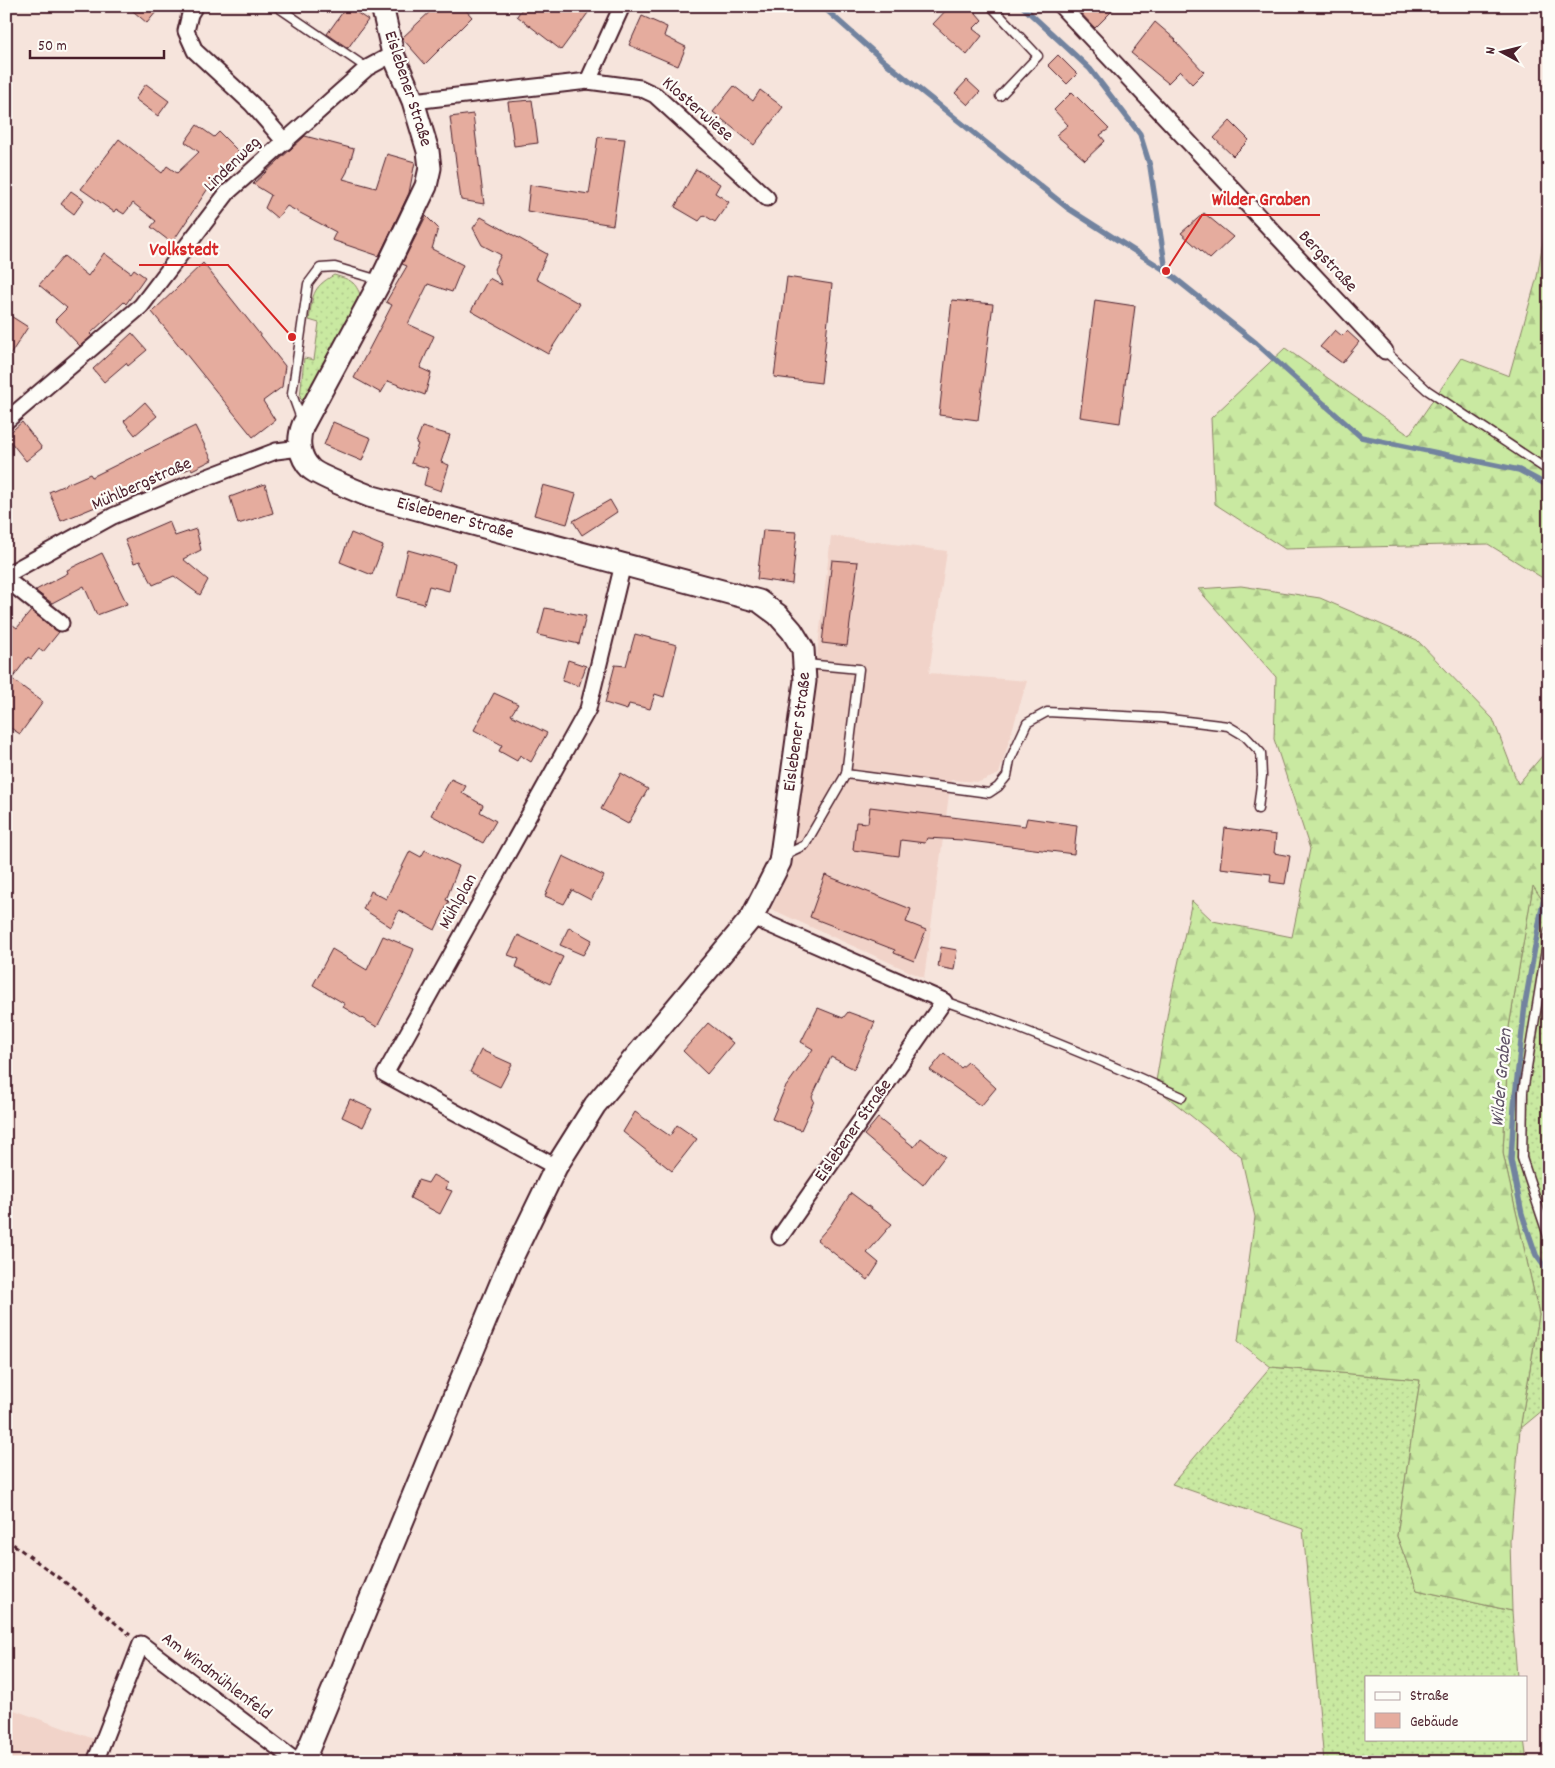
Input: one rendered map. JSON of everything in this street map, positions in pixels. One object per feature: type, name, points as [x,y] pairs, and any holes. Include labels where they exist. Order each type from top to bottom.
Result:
[{"type":"main road","name":"Eislebener Straße","points":[[303,1762],[508,1266],[556,1167],[595,1104],[752,916],[780,862],[805,681],[803,649],[792,631],[778,615],[759,601],[369,496],[312,470],[302,456],[299,434],[303,425],[381,280],[426,186],[430,168],[428,151],[413,101],[393,54],[382,6]]},
{"type":"street","points":[[195,6],[190,14],[186,31],[195,51],[252,104],[285,142]]},
{"type":"street","points":[[588,81],[622,6]]},
{"type":"street","name":"Bergstraße","points":[[1061,6],[1385,352]]},
{"type":"street","name":"Lindenweg","points":[[6,421],[141,306],[228,192],[367,68],[393,54]]},
{"type":"street","name":"Klosterwiese","points":[[413,101],[588,81],[640,88],[655,95],[767,198]]},
{"type":"street","name":"Mühlbergstraße","points":[[6,575],[113,516],[186,485],[276,451],[300,448]]},
{"type":"street","name":"Mühlplan","points":[[556,1167],[385,1074],[588,709],[623,564]]},
{"type":"street","points":[[6,579],[61,623]]},
{"type":"street","points":[[752,916],[944,1000]]},
{"type":"street","name":"Eislebener Straße","points":[[780,1237],[944,1000]]},
{"type":"street","name":"Am Windmühlenfeld","points":[[95,1762],[141,1644],[297,1762]]},
{"type":"lane","points":[[276,6],[367,68]]},
{"type":"lane","points":[[991,6],[1038,56],[1000,96]]},
{"type":"lane","points":[[303,425],[292,394],[308,284],[320,268],[335,267],[381,280]]},
{"type":"lane","name":"Bergstraße","points":[[1385,352],[1427,390],[1549,471]]},
{"type":"lane","points":[[782,856],[805,845],[846,774],[859,668],[804,664]]},
{"type":"lane","points":[[846,774],[989,793],[998,787],[1007,776],[1010,760],[1027,723],[1046,712],[1162,718],[1228,726],[1245,736],[1261,753],[1262,776],[1258,809]]},
{"type":"lane","points":[[1549,931],[1523,1092],[1522,1158],[1549,1239]]},
{"type":"lane","points":[[944,1000],[1009,1023],[1113,1065],[1182,1097]]},
{"type":"path","points":[[6,1538],[70,1586],[141,1644]]},
{"type":"shaded area","points":[[831,536],[947,551],[929,673],[1027,681],[999,774],[979,782],[951,780],[924,978],[771,909],[792,866]]},
{"type":"shaded area","points":[[6,1707],[94,1739],[85,1762],[6,1762]]},
{"type":"green space","points":[[1549,206],[1549,582],[1488,544],[1285,549],[1215,504],[1211,418],[1285,348],[1409,435],[1462,358],[1509,376],[1537,277]]},
{"type":"green space","points":[[334,275],[352,282],[361,297],[308,403],[300,398],[304,358],[314,360],[319,323],[309,320],[311,305],[317,289]]},
{"type":"green space","points":[[1241,586],[1320,598],[1417,640],[1493,719],[1518,784],[1549,748],[1549,910],[1533,886],[1509,1027],[1503,1153],[1539,1315],[1520,1429],[1510,1541],[1512,1611],[1417,1590],[1397,1536],[1420,1380],[1271,1367],[1238,1341],[1255,1217],[1241,1156],[1155,1087],[1169,1005],[1192,901],[1213,921],[1292,937],[1310,849],[1274,739],[1276,677],[1198,589]]},
{"type":"green space","points":[[1533,885],[1549,910],[1549,1405],[1520,1429],[1539,1315],[1503,1153],[1509,1027]]},
{"type":"green space","points":[[1271,1367],[1420,1380],[1397,1536],[1417,1590],[1512,1611],[1517,1676],[1365,1676],[1365,1740],[1524,1740],[1527,1762],[1324,1762],[1303,1529],[1172,1484]]},
{"type":"building","points":[[127,6],[161,6],[147,23]]},
{"type":"building","points":[[347,6],[368,20],[348,48],[327,34]]},
{"type":"building","points":[[436,6],[462,6],[472,17],[425,64],[402,38]]},
{"type":"building","points":[[524,6],[593,6],[561,50],[517,16]]},
{"type":"building","points":[[950,6],[970,6],[982,20],[973,29],[982,36],[967,55],[933,24]]},
{"type":"building","points":[[1074,6],[1117,6],[1095,28]]},
{"type":"building","points":[[642,16],[667,27],[664,36],[686,47],[678,66],[629,45]]},
{"type":"building","points":[[1155,22],[1176,40],[1204,72],[1192,84],[1180,71],[1168,83],[1131,53]]},
{"type":"building","points":[[1058,55],[1077,74],[1067,84],[1048,65]]},
{"type":"building","points":[[967,80],[980,92],[968,105],[955,93]]},
{"type":"building","points":[[146,84],[169,101],[158,116],[135,99]]},
{"type":"building","points":[[734,86],[753,101],[760,90],[783,107],[754,145],[713,112]]},
{"type":"building","points":[[1072,92],[1109,129],[1100,135],[1105,141],[1085,160],[1056,135],[1068,125],[1054,110]]},
{"type":"building","points":[[532,100],[538,143],[514,146],[508,102]]},
{"type":"building","points":[[473,114],[484,204],[461,200],[450,117]]},
{"type":"building","points":[[1230,121],[1249,140],[1233,156],[1214,138]]},
{"type":"building","points":[[197,125],[214,137],[219,132],[239,152],[209,187],[172,243],[151,227],[156,221],[133,203],[124,214],[116,209],[114,212],[81,189],[119,139],[162,173],[167,166],[177,173],[199,152],[185,142]]},
{"type":"building","points":[[305,136],[354,149],[343,179],[376,188],[387,154],[415,162],[409,193],[379,256],[332,240],[336,232],[287,206],[277,218],[265,208],[271,195],[253,184]]},
{"type":"building","points":[[598,137],[625,139],[613,225],[527,211],[530,185],[589,194]]},
{"type":"building","points":[[696,169],[720,184],[715,193],[729,202],[715,222],[704,215],[699,221],[675,207]]},
{"type":"building","points":[[71,191],[84,200],[74,214],[61,204]]},
{"type":"building","points":[[1204,213],[1233,237],[1210,259],[1181,233]]},
{"type":"building","points":[[426,216],[438,228],[432,249],[463,265],[452,292],[428,284],[408,324],[434,336],[420,368],[431,373],[425,395],[388,381],[381,393],[354,378],[392,305],[386,302],[407,266],[402,264]]},
{"type":"building","points":[[481,217],[547,254],[536,279],[580,304],[548,354],[471,311],[489,278],[502,285],[494,269],[501,255],[482,245],[473,228]]},
{"type":"building","points":[[104,253],[131,273],[134,269],[145,277],[126,304],[124,302],[80,346],[55,320],[67,308],[39,285],[64,256],[88,276]]},
{"type":"building","points":[[203,263],[285,366],[282,387],[263,401],[275,420],[253,437],[152,312]]},
{"type":"building","points":[[787,277],[832,284],[821,383],[774,377]]},
{"type":"building","points":[[952,300],[993,304],[978,420],[939,415]]},
{"type":"building","points":[[1095,300],[1135,306],[1120,423],[1080,417]]},
{"type":"building","points":[[6,313],[28,327],[6,361]]},
{"type":"building","points":[[1335,330],[1342,336],[1347,331],[1359,342],[1342,363],[1320,347]]},
{"type":"building","points":[[132,333],[147,350],[128,366],[126,363],[104,382],[93,369]]},
{"type":"building","points":[[145,402],[157,416],[135,435],[124,421]]},
{"type":"building","points":[[22,422],[42,448],[26,461],[6,436]]},
{"type":"building","points":[[333,422],[371,438],[362,461],[324,445]]},
{"type":"building","points":[[195,426],[212,460],[192,470],[191,468],[61,521],[49,492],[90,474],[92,477]]},
{"type":"building","points":[[422,427],[450,435],[441,462],[449,465],[441,491],[424,485],[428,468],[411,463]]},
{"type":"building","points":[[265,484],[273,513],[238,524],[230,497]]},
{"type":"building","points":[[543,485],[576,494],[567,524],[534,515]]},
{"type":"building","points":[[610,500],[617,512],[582,535],[573,521]]},
{"type":"building","points":[[169,521],[175,536],[196,529],[201,550],[183,559],[208,580],[200,595],[174,576],[153,585],[140,561],[134,563],[125,540]]},
{"type":"building","points":[[763,530],[797,532],[792,584],[757,579]]},
{"type":"building","points":[[351,533],[383,546],[372,575],[340,562]]},
{"type":"building","points":[[408,550],[455,563],[449,591],[429,586],[424,604],[397,597]]},
{"type":"building","points":[[102,553],[127,604],[97,615],[84,586],[52,603],[37,592],[36,590],[68,573],[67,570]]},
{"type":"building","points":[[832,560],[858,562],[847,646],[822,643]]},
{"type":"building","points":[[545,608],[586,616],[579,644],[538,635]]},
{"type":"building","points":[[31,611],[59,632],[43,652],[39,649],[31,659],[28,657],[12,679],[43,702],[20,734],[6,725],[6,634],[13,625],[17,628]]},
{"type":"building","points":[[635,634],[677,645],[664,697],[655,694],[650,709],[629,704],[627,710],[605,703],[615,665],[626,666]]},
{"type":"building","points":[[568,660],[586,666],[579,686],[562,681]]},
{"type":"building","points":[[494,693],[518,704],[511,715],[547,733],[531,762],[520,755],[517,761],[499,751],[502,745],[474,730]]},
{"type":"building","points":[[621,773],[648,789],[628,824],[601,809]]},
{"type":"building","points":[[451,779],[466,786],[462,793],[483,805],[480,812],[496,821],[483,843],[431,815]]},
{"type":"building","points":[[870,807],[1025,826],[1027,818],[1077,825],[1074,854],[962,840],[927,838],[925,843],[901,840],[899,856],[853,850],[856,822],[868,823]]},
{"type":"building","points":[[1225,828],[1276,835],[1274,853],[1290,856],[1285,884],[1270,882],[1271,874],[1220,868]]},
{"type":"building","points":[[425,850],[459,866],[446,900],[449,901],[435,930],[399,910],[391,927],[363,909],[371,891],[386,899],[410,851],[421,857]]},
{"type":"building","points":[[563,856],[604,876],[591,900],[572,890],[564,904],[545,896]]},
{"type":"building","points":[[825,875],[911,909],[906,922],[926,930],[914,961],[894,953],[895,950],[810,917]]},
{"type":"building","points":[[569,927],[592,940],[583,955],[560,945]]},
{"type":"building","points":[[518,935],[563,957],[550,984],[516,967],[519,959],[508,955]]},
{"type":"building","points":[[383,936],[414,949],[403,977],[377,1027],[343,1007],[345,1004],[313,985],[332,949],[367,970]]},
{"type":"building","points":[[941,947],[957,950],[954,970],[938,967]]},
{"type":"building","points":[[818,1008],[843,1018],[848,1012],[875,1022],[854,1069],[831,1057],[812,1097],[814,1101],[801,1130],[772,1119],[785,1088],[813,1049],[801,1042]]},
{"type":"building","points":[[708,1023],[733,1043],[707,1074],[683,1051]]},
{"type":"building","points":[[481,1050],[512,1064],[500,1087],[470,1072]]},
{"type":"building","points":[[944,1053],[961,1068],[968,1062],[996,1088],[981,1106],[930,1070]]},
{"type":"building","points":[[350,1099],[372,1109],[363,1127],[342,1117]]},
{"type":"building","points":[[635,1112],[670,1136],[677,1125],[697,1139],[672,1171],[623,1132]]},
{"type":"building","points":[[878,1118],[914,1147],[921,1138],[945,1156],[923,1185],[864,1135]]},
{"type":"building","points":[[433,1175],[448,1183],[446,1189],[452,1191],[440,1214],[410,1198],[418,1180],[428,1183]]},
{"type":"building","points":[[851,1193],[892,1224],[867,1253],[879,1263],[868,1280],[817,1240],[831,1224]]},
{"type":"waterway","name":"Wilder Graben","points":[[822,6],[885,62],[1069,209],[1166,271],[1256,343],[1361,437],[1519,470],[1549,486]]},
{"type":"waterway","points":[[1022,6],[1090,69],[1140,134],[1150,166],[1166,271]]},
{"type":"waterway","name":"Wilder Graben","points":[[1549,880],[1542,907],[1525,1004],[1514,1107],[1511,1160],[1522,1214],[1536,1255],[1549,1273]]},
{"type":"place","name":"Wilder Graben","points":[[1166,271]]},
{"type":"place","name":"Volkstedt","points":[[292,337]]}]
